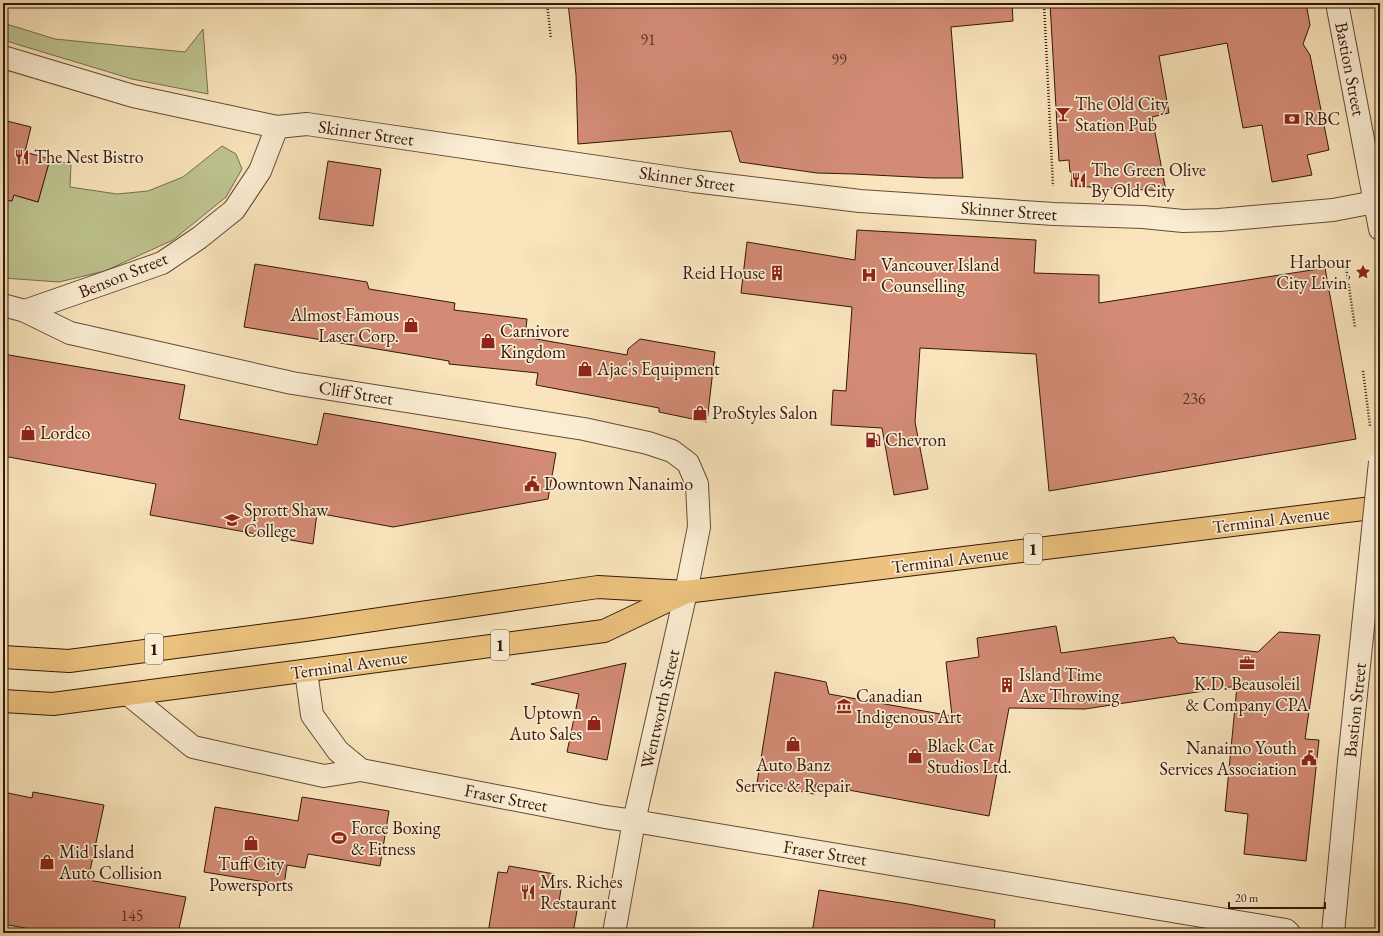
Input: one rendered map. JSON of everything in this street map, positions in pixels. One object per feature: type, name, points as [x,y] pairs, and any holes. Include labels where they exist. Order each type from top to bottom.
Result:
[{"type":"highway","name":"Terminal Avenue","points":[[3,657],[69,661],[305,630],[598,587],[686,592],[1380,507]]},
{"type":"highway","name":"Terminal Avenue","points":[[3,701],[53,704],[604,631],[686,592]]},
{"type":"street","name":"Bastion Street","points":[[1337,3],[1377,201],[1380,229]]},
{"type":"street","name":"Skinner Street","points":[[3,57],[134,96],[277,127],[307,124],[693,181],[860,201],[1063,215],[1143,217],[1183,221],[1219,220],[1333,210],[1377,201]]},
{"type":"street","name":"Benson Street","points":[[25,311],[162,263],[199,238],[234,210],[260,171],[277,127]]},
{"type":"street","name":"Cliff Street","points":[[3,305],[25,311],[70,333],[292,383],[584,429],[648,443],[672,451],[688,463],[697,484]]},
{"type":"street","name":"Bastion Street","points":[[1333,933],[1380,462]]},
{"type":"street","name":"Wentworth Street","points":[[614,933],[634,821],[686,592],[698,526],[697,484]]},
{"type":"street","name":"Fraser Street","points":[[306,671],[312,715],[338,751],[361,770]]},
{"type":"street","name":"Fraser Street","points":[[129,694],[193,747],[324,776],[361,770],[604,817],[1286,930],[1289,933]]},
{"type":"path","points":[[547,3],[551,39]]},
{"type":"path","points":[[1044,3],[1063,215]]},
{"type":"path","points":[[1346,266],[1354,328]]},
{"type":"path","points":[[1363,371],[1370,426]]},
{"type":"green space","points":[[3,23],[55,39],[185,52],[203,29],[208,94],[132,79],[3,40]]},
{"type":"green space","points":[[222,146],[236,154],[242,169],[226,197],[173,240],[105,271],[59,282],[3,278],[3,192],[38,202],[50,159],[71,164],[70,187],[117,194],[148,191],[183,177]]},
{"type":"building","points":[[568,3],[1012,3],[1013,21],[951,27],[963,178],[932,178],[817,173],[740,162],[731,131],[578,144],[576,75]]},
{"type":"building","points":[[1050,3],[1306,3],[1310,25],[1303,44],[1310,55],[1329,150],[1307,155],[1312,175],[1272,182],[1262,125],[1243,128],[1227,43],[1159,56],[1169,113],[1152,117],[1166,191],[1071,186],[1072,172],[1070,172],[1069,160],[1059,161]]},
{"type":"building","name":"The Nest Bistro","points":[[3,120],[31,127],[25,152],[50,159],[38,202],[14,195],[12,201],[3,200]]},
{"type":"building","points":[[328,161],[381,169],[373,226],[319,219]]},
{"type":"building","points":[[857,230],[1036,240],[1034,273],[1099,275],[1099,303],[1325,268],[1356,439],[1049,491],[1036,354],[920,348],[915,422],[928,489],[894,495],[882,428],[831,425],[833,390],[846,391],[852,307],[741,293],[747,242],[855,260]]},
{"type":"building","points":[[255,264],[367,282],[369,289],[455,303],[454,310],[527,319],[525,337],[627,355],[628,349],[640,339],[715,352],[707,422],[659,412],[659,408],[536,385],[538,373],[449,364],[449,361],[244,327]]},
{"type":"building","points":[[3,354],[185,385],[179,419],[317,445],[324,413],[556,453],[548,499],[393,527],[317,513],[313,544],[150,515],[156,484],[3,456]]},
{"type":"building","points":[[1056,626],[1061,653],[1174,637],[1178,643],[1258,652],[1279,632],[1320,635],[1305,739],[1319,740],[1306,861],[1244,854],[1248,814],[1225,811],[1237,686],[1085,709],[1009,708],[989,816],[816,784],[814,794],[757,783],[775,672],[826,682],[829,694],[952,716],[946,662],[979,657],[977,638]]},
{"type":"building","name":"Uptown Auto Sales","points":[[626,663],[607,760],[567,752],[579,694],[531,684]]},
{"type":"building","name":"Mid Island Auto Collision","points":[[3,792],[32,798],[33,792],[104,805],[88,880],[186,897],[178,933],[52,933],[3,924]]},
{"type":"building","points":[[302,797],[389,811],[380,866],[308,854],[305,868],[287,865],[284,885],[204,872],[215,807],[298,821]]},
{"type":"building","name":"Mrs. Riches Restaurant","points":[[509,866],[555,874],[553,881],[562,883],[559,902],[578,905],[573,933],[488,933],[498,872],[507,873]]},
{"type":"building","points":[[819,890],[995,920],[994,933],[812,933]]},
{"type":"place","name":"The Old City Station Pub","points":[[1063,114]]},
{"type":"place","name":"RBC","points":[[1292,119]]},
{"type":"place","name":"The Nest Bistro","points":[[22,157]]},
{"type":"place","name":"The Green Olive By Old City","points":[[1079,180]]},
{"type":"place","name":"Harbour City Livin'","points":[[1363,272]]},
{"type":"place","name":"Reid House","points":[[777,273]]},
{"type":"place","name":"Vancouver Island Counselling","points":[[869,275]]},
{"type":"place","name":"Almost Famous Laser Corp.","points":[[411,325]]},
{"type":"place","name":"Carnivore Kingdom","points":[[488,341]]},
{"type":"place","name":"Ajac's Equipment","points":[[585,369]]},
{"type":"place","name":"ProStyles Salon","points":[[700,413]]},
{"type":"place","name":"Lordco","points":[[28,433]]},
{"type":"place","name":"Chevron","points":[[873,440]]},
{"type":"place","name":"Downtown Nanaimo","points":[[532,484]]},
{"type":"place","name":"Sprott Shaw College","points":[[232,520]]},
{"type":"place","name":"K.D. Beausoleil & Company CPA","points":[[1247,663]]},
{"type":"place","name":"Island Time Axe Throwing","points":[[1007,685]]},
{"type":"place","name":"Canadian Indigenous Art","points":[[844,706]]},
{"type":"place","name":"Uptown Auto Sales","points":[[594,723]]},
{"type":"place","name":"Auto Banz Service & Repair","points":[[793,744]]},
{"type":"place","name":"Black Cat Studios Ltd.","points":[[915,756]]},
{"type":"place","name":"Nanaimo Youth Services Association","points":[[1309,758]]},
{"type":"place","name":"Force Boxing & Fitness","points":[[339,838]]},
{"type":"place","name":"Tuff City Powersports","points":[[251,843]]},
{"type":"place","name":"Mid Island Auto Collision","points":[[47,862]]},
{"type":"place","name":"Mrs. Riches Restaurant","points":[[528,892]]}]
